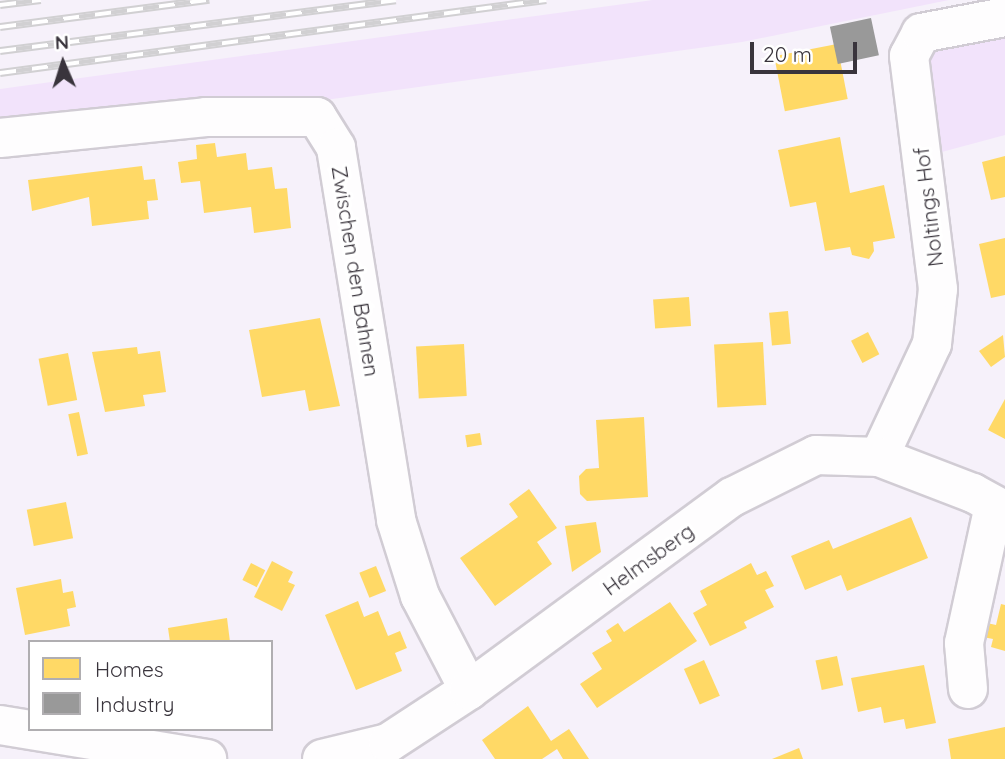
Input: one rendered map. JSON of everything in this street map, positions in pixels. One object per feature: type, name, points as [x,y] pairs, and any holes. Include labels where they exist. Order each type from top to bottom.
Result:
[{"type":"street","name":"Noltings Hof","points":[[879,457],[932,344],[938,289],[909,57],[921,33],[1005,16]]},
{"type":"street","name":"Zwischen den Bahnen","points":[[0,138],[206,117],[317,117],[337,148],[396,520],[420,596],[469,690]]},
{"type":"street","name":"Helmsberg","points":[[322,759],[388,743],[469,690],[732,497],[816,455],[879,457],[1000,508],[964,643],[968,689]]},
{"type":"street","points":[[0,725],[28,730]]},
{"type":"street","points":[[36,731],[206,759]]},
{"type":"shaded area","points":[[653,0],[949,0],[742,42],[318,101],[0,125],[0,89]]},
{"type":"shaded area","points":[[1005,26],[1005,135],[938,153],[924,59],[940,40]]},
{"type":"building: Homes","points":[[837,44],[848,99],[785,111],[774,56]]},
{"type":"building: Homes","points":[[840,137],[850,193],[884,185],[895,238],[873,242],[874,251],[869,259],[852,255],[850,247],[825,251],[816,202],[790,207],[778,150]]},
{"type":"building: Homes","points":[[215,143],[217,157],[246,153],[248,170],[272,167],[275,189],[287,188],[291,228],[254,233],[251,207],[204,213],[200,181],[181,183],[178,162],[197,159],[196,145]]},
{"type":"building: Homes","points":[[1005,156],[1005,197],[991,200],[982,162]]},
{"type":"building: Homes","points":[[142,166],[144,180],[155,179],[158,200],[147,201],[149,219],[92,226],[89,197],[32,211],[28,180]]},
{"type":"building: Homes","points":[[1005,238],[1005,295],[991,298],[979,244]]},
{"type":"building: Homes","points":[[689,297],[691,326],[655,328],[653,300]]},
{"type":"building: Homes","points":[[788,311],[791,344],[772,346],[769,313]]},
{"type":"building: Homes","points":[[320,318],[340,406],[309,411],[305,390],[262,397],[249,330]]},
{"type":"building: Homes","points":[[868,332],[879,354],[862,363],[851,341]]},
{"type":"building: Homes","points":[[1003,335],[1005,357],[991,367],[979,351]]},
{"type":"building: Homes","points":[[763,342],[766,405],[717,407],[714,345]]},
{"type":"building: Homes","points":[[464,344],[467,396],[419,398],[416,347]]},
{"type":"building: Homes","points":[[137,347],[138,354],[160,351],[166,392],[143,395],[145,406],[105,412],[92,352]]},
{"type":"building: Homes","points":[[68,353],[77,400],[48,406],[39,359]]},
{"type":"building: Homes","points":[[1005,399],[1005,439],[988,430]]},
{"type":"building: Homes","points":[[79,412],[88,454],[77,456],[68,414]]},
{"type":"building: Homes","points":[[644,417],[648,497],[587,501],[580,494],[579,476],[586,469],[599,468],[596,420]]},
{"type":"building: Homes","points":[[480,433],[482,445],[467,447],[465,435]]},
{"type":"building: Homes","points":[[529,489],[557,528],[537,542],[552,564],[495,606],[460,558],[518,517],[509,504]]},
{"type":"building: Homes","points":[[66,502],[73,538],[34,546],[27,510]]},
{"type":"building: Homes","points":[[911,517],[928,558],[847,591],[841,575],[805,590],[791,556],[829,540],[833,549]]},
{"type":"building: Homes","points":[[596,522],[601,552],[572,572],[565,526]]},
{"type":"building: Homes","points":[[272,561],[293,572],[288,582],[295,585],[282,611],[254,597]]},
{"type":"building: Homes","points":[[251,563],[265,570],[257,587],[242,580]]},
{"type":"building: Homes","points":[[751,563],[757,575],[766,571],[774,586],[765,590],[774,607],[744,622],[747,628],[710,646],[693,613],[707,605],[700,591]]},
{"type":"building: Homes","points":[[376,566],[386,591],[369,598],[359,573]]},
{"type":"building: Homes","points":[[61,579],[63,593],[73,591],[76,607],[67,609],[70,626],[25,635],[16,588]]},
{"type":"building: Homes","points":[[358,601],[364,617],[378,611],[388,636],[400,631],[407,648],[395,653],[402,671],[356,690],[325,615]]},
{"type":"building: Homes","points":[[670,602],[697,641],[597,708],[580,684],[602,669],[592,653],[612,641],[606,631],[618,623],[624,632]]},
{"type":"building: Homes","points":[[1001,604],[1005,605],[1005,651],[991,647],[993,639],[983,637],[987,623],[996,625]]},
{"type":"building: Homes","points":[[227,618],[230,640],[170,640],[168,628]]},
{"type":"building: Homes","points":[[837,656],[843,685],[822,690],[815,661]]},
{"type":"building: Homes","points":[[704,660],[720,696],[700,705],[684,669]]},
{"type":"building: Homes","points":[[924,665],[936,723],[906,729],[904,719],[884,723],[881,707],[858,712],[851,678]]},
{"type":"building: Homes","points":[[528,706],[551,741],[569,729],[589,759],[563,759],[557,749],[542,759],[495,759],[482,740]]},
{"type":"building: Homes","points":[[1005,727],[1005,759],[951,759],[948,739]]},
{"type":"building: Homes","points":[[799,748],[803,759],[772,759]]},
{"type":"building: Industry","points":[[871,18],[879,55],[838,64],[830,27]]},
{"type":"railway","points":[[0,5],[41,0]]},
{"type":"railway","points":[[0,27],[209,0]]},
{"type":"railway","points":[[0,51],[396,0]]},
{"type":"railway","points":[[0,73],[546,0]]}]
